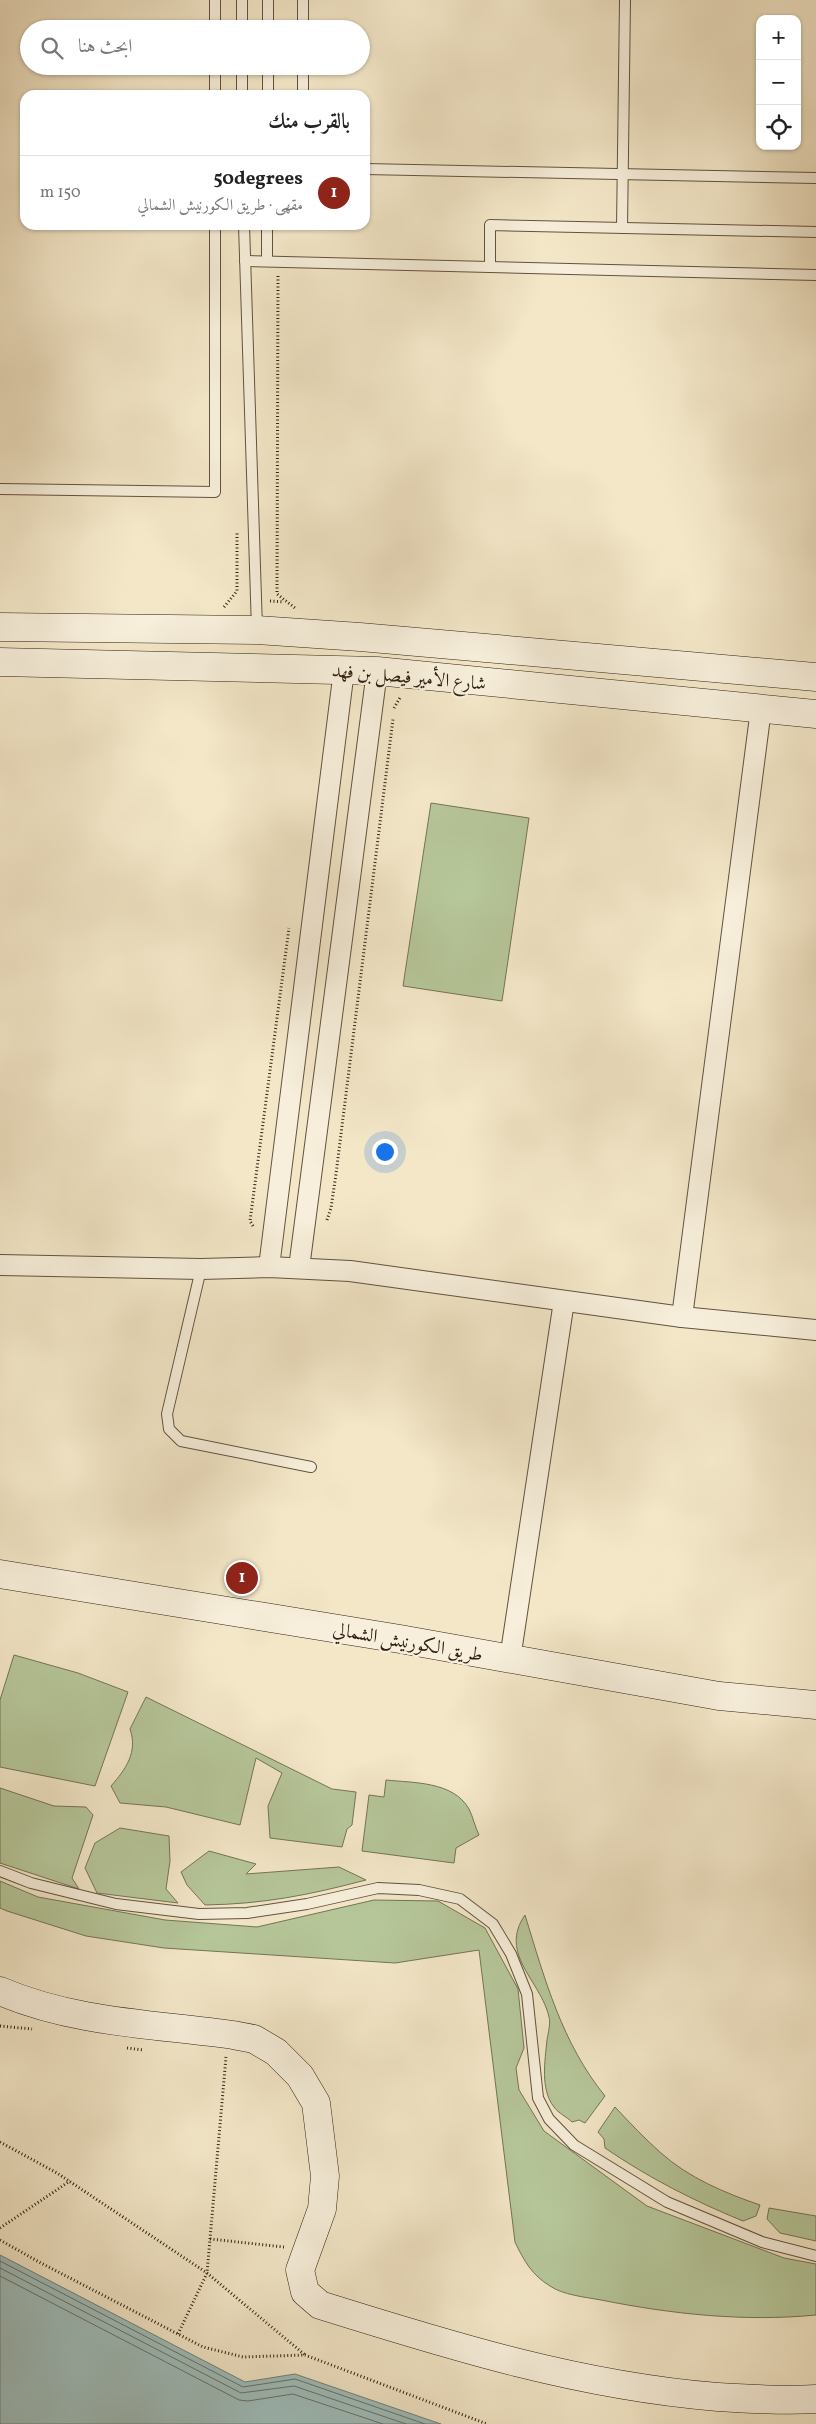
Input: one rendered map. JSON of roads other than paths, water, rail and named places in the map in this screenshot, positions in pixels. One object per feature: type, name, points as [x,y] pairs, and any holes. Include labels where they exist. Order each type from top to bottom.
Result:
[{"type":"main road","name":"شارع الأمير فيصل بن فهد","points":[[0,627],[257,630],[816,677]]},
{"type":"main road","name":"شارع الأمير فيصل بن فهد","points":[[0,662],[377,671],[816,714]]},
{"type":"main road","name":"طريق الكورنيش الشمالي","points":[[0,1574],[510,1659],[719,1696],[816,1705]]},
{"type":"main road","points":[[0,1991],[50,2010],[96,2020],[254,2039],[276,2052],[300,2076],[316,2103],[325,2176],[322,2210],[300,2270],[305,2292],[320,2305],[443,2343],[526,2366],[661,2392],[749,2399],[816,2399]]},
{"type":"street","points":[[269,1267],[344,670]]},
{"type":"street","points":[[299,1268],[377,671]]},
{"type":"street","points":[[682,1317],[761,709]]},
{"type":"street","points":[[0,1265],[201,1269],[269,1267],[350,1271],[682,1317],[816,1330]]},
{"type":"street","points":[[510,1659],[564,1301]]},
{"type":"lane","points":[[214,0],[215,20]]},
{"type":"lane","points":[[242,0],[242,20]]},
{"type":"lane","points":[[268,0],[268,20]]},
{"type":"lane","points":[[303,0],[303,20]]},
{"type":"lane","points":[[622,228],[625,0]]},
{"type":"lane","points":[[215,75],[215,90]]},
{"type":"lane","points":[[242,75],[242,90]]},
{"type":"lane","points":[[268,75],[268,90]]},
{"type":"lane","points":[[303,75],[303,90]]},
{"type":"lane","points":[[370,169],[816,178]]},
{"type":"lane","points":[[490,267],[490,225],[816,232]]},
{"type":"lane","points":[[0,489],[216,492],[215,230]]},
{"type":"lane","points":[[244,230],[257,630]]},
{"type":"lane","points":[[267,230],[267,261]]},
{"type":"lane","points":[[245,261],[816,275]]},
{"type":"lane","points":[[201,1269],[167,1414],[169,1429],[181,1441],[311,1467]]},
{"type":"lane","points":[[0,1871],[31,1884],[107,1902],[199,1914],[247,1913],[307,1904],[378,1888],[419,1890],[460,1899],[493,1924],[512,1954],[527,1994],[538,2098],[549,2119],[574,2145],[676,2206],[762,2242],[816,2256]]},
{"type":"water","points":[[0,2255],[245,2382],[295,2374],[441,2424],[0,2424]]},
{"type":"place","name":"50degrees","points":[[242,1578]]}]
